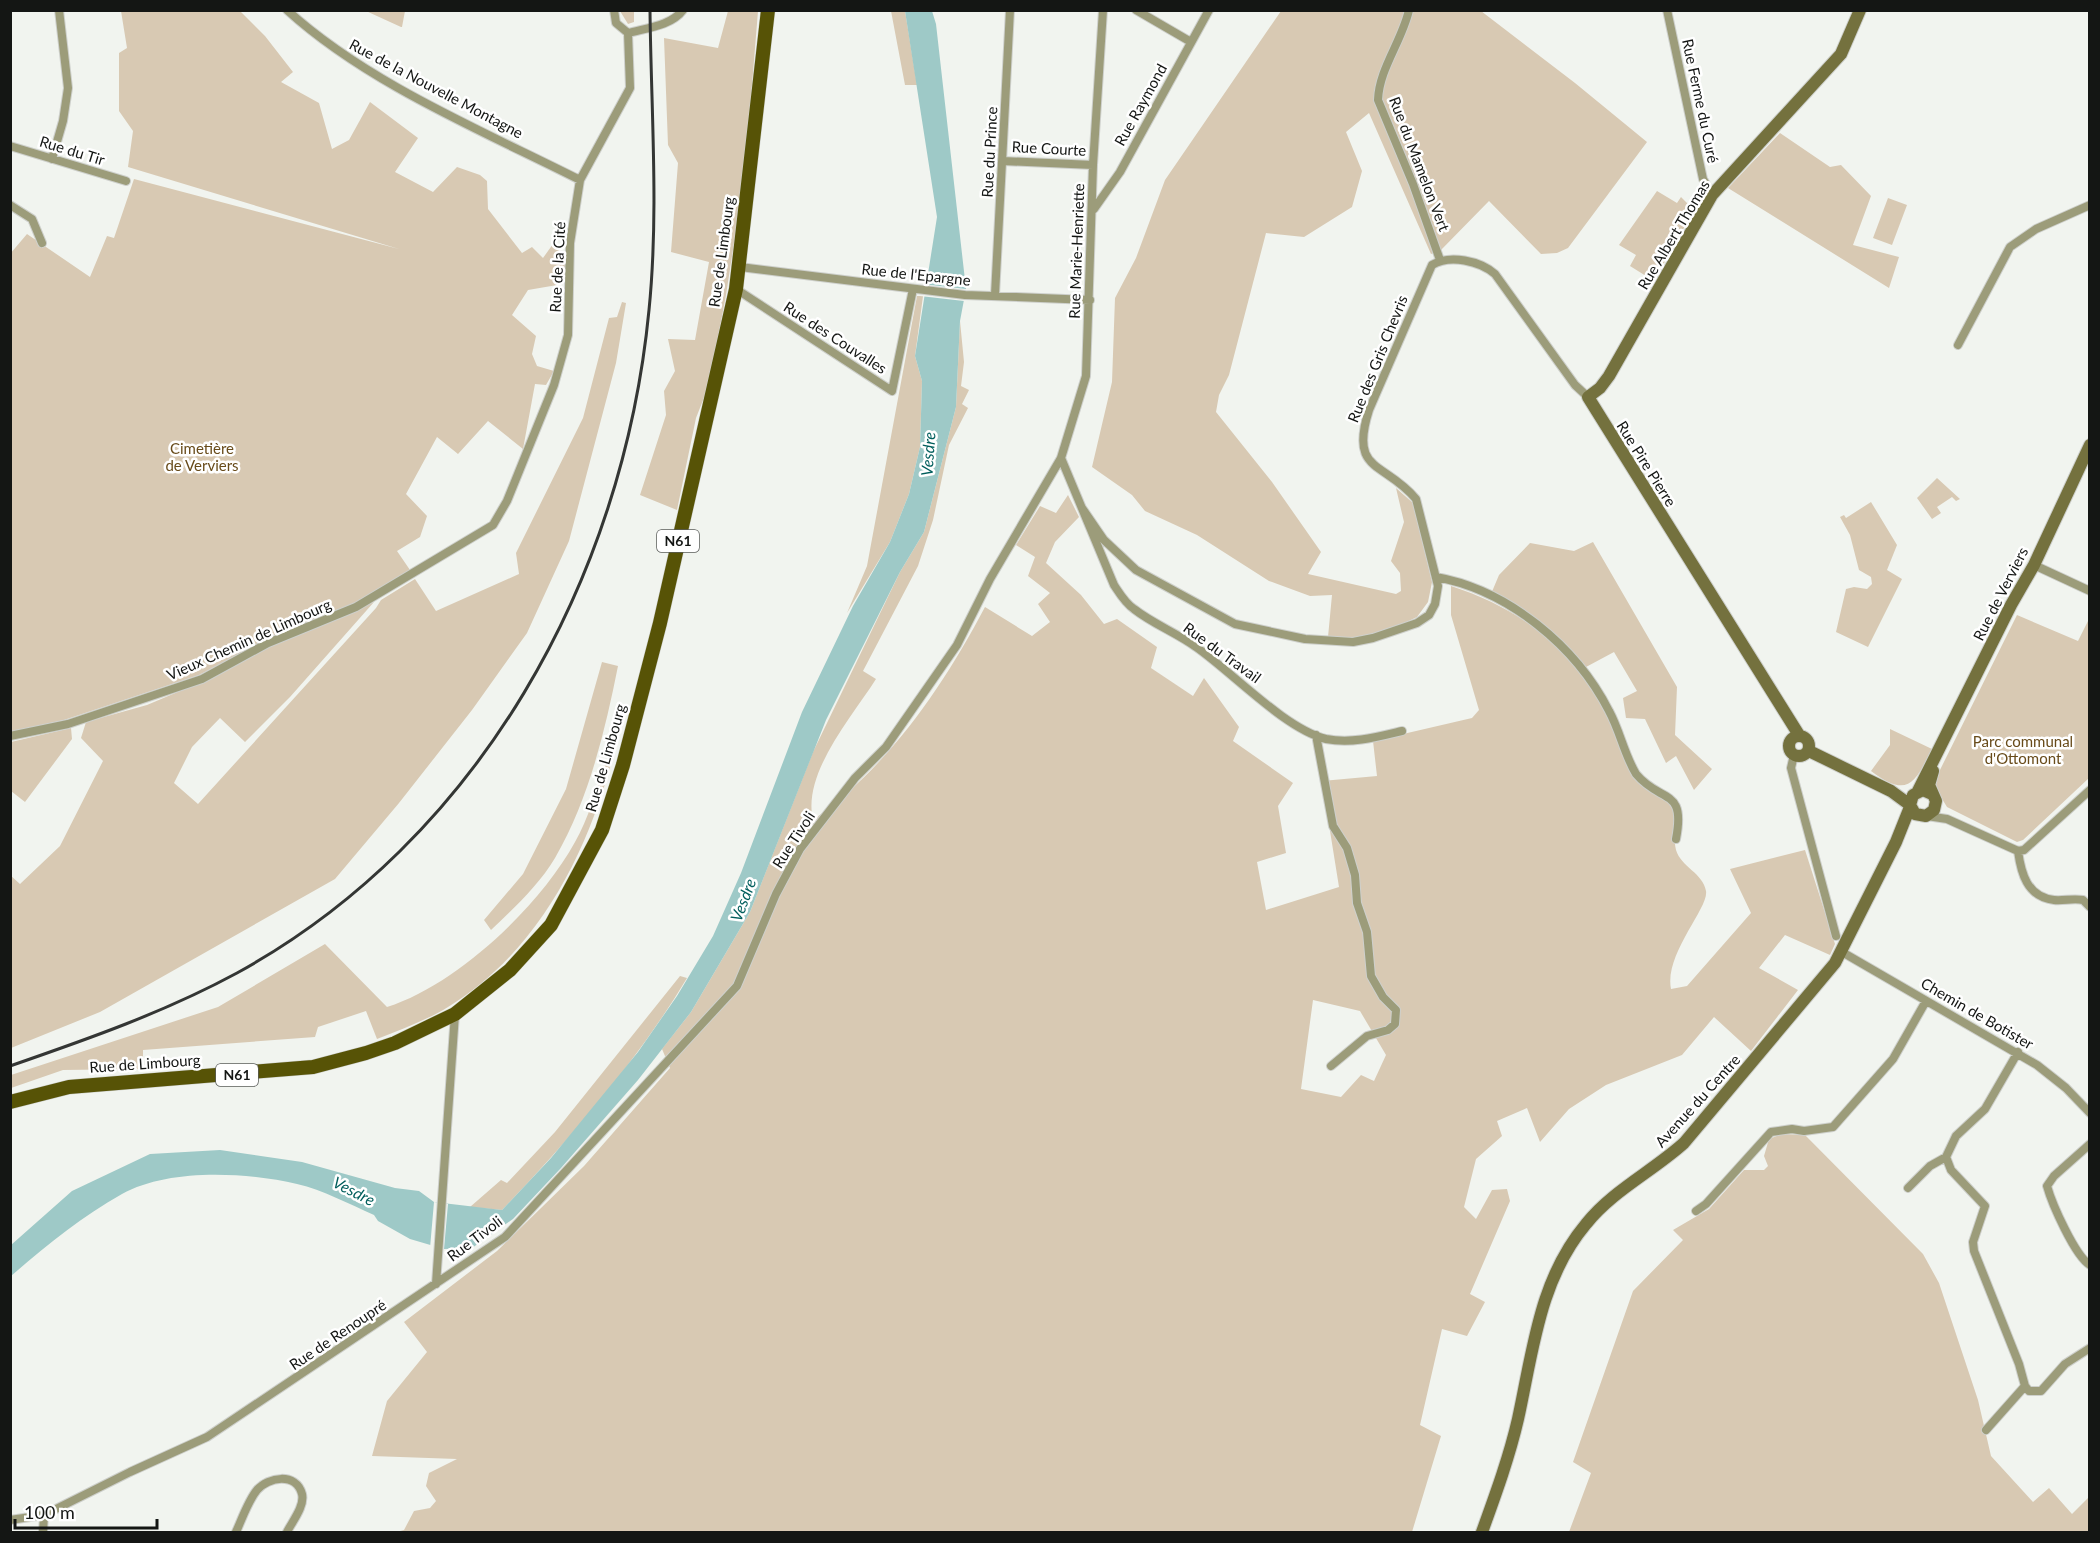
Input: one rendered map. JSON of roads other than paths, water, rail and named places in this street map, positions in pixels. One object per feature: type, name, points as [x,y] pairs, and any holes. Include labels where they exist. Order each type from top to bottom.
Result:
[{"type":"main road","name":"Rue de Limbourg","points":[[10,1102],[69,1087],[114,1081],[239,1075],[313,1067],[395,1042],[455,1014],[510,970],[551,925],[602,830],[623,765],[660,623],[740,267],[768,10]]},
{"type":"street","points":[[52,159],[63,121],[68,88],[59,10]]},
{"type":"street","name":"Rue de la Nouvelle Montagne","points":[[287,10],[315,36],[343,55],[453,117],[580,180]]},
{"type":"street","name":"Rue de la Cité","points":[[504,504],[554,385],[568,335],[570,243],[580,180],[630,87],[628,33],[616,23],[614,10]]},
{"type":"street","points":[[628,33],[663,23],[677,17],[682,10]]},
{"type":"street","name":"Rue du Prince","points":[[995,296],[1010,10]]},
{"type":"street","name":"Rue Marie-Henriette","points":[[1045,485],[1061,458],[1086,376],[1094,209],[1093,165],[1104,10]]},
{"type":"street","points":[[1136,10],[1191,42]]},
{"type":"street","name":"Rue Raymond","points":[[1094,209],[1120,172],[1209,10]]},
{"type":"street","name":"Rue du Mamelon Vert","points":[[1408,10],[1404,28],[1378,88],[1378,100],[1413,184],[1436,263]]},
{"type":"street","name":"Rue Ferme du Curé","points":[[1667,10],[1703,179],[1712,195]]},
{"type":"street","name":"Rue Albert Thomas","points":[[1588,397],[1600,388],[1609,376],[1712,195],[1841,54],[1860,10]]},
{"type":"street","name":"Rue du Tir","points":[[10,146],[126,182]]},
{"type":"street","name":"Rue Courte","points":[[1003,161],[1093,165]]},
{"type":"street","points":[[10,205],[32,219],[42,243]]},
{"type":"street","points":[[1958,345],[2010,247],[2036,229],[2090,205]]},
{"type":"street","name":"Rue Pire Pierre","points":[[1436,263],[1486,266],[1496,274],[1575,385],[1588,397],[1799,735]]},
{"type":"street","name":"Rue des Gris Chevris","points":[[1082,508],[1104,540],[1136,570],[1235,624],[1305,639],[1353,642],[1373,638],[1417,623],[1430,615],[1435,604],[1438,586],[1416,499],[1407,489],[1372,463],[1362,447],[1363,432],[1370,410],[1436,263]]},
{"type":"street","name":"Rue de l'Epargne","points":[[740,267],[965,295],[1090,300]]},
{"type":"street","name":"Rue des Couvalles","points":[[736,289],[892,391],[915,289]]},
{"type":"street","name":"Rue de Verviers","points":[[1916,811],[1917,792],[2011,605],[2034,565],[2090,445]]},
{"type":"street","points":[[1061,458],[1082,508]]},
{"type":"street","name":"Rue Tivoli","points":[[436,1284],[505,1237],[737,986],[776,894],[800,849],[855,778],[886,747],[957,645],[990,579],[1045,485]]},
{"type":"street","name":"Vieux Chemin de Limbourg","points":[[10,736],[68,724],[202,679],[268,643],[356,607],[493,525],[504,504]]},
{"type":"street","name":"Rue du Travail","points":[[1082,508],[1092,536],[1125,602],[1194,645],[1281,715],[1316,735],[1341,741],[1360,741],[1402,731]]},
{"type":"street","points":[[2034,565],[2090,591]]},
{"type":"street","points":[[1436,577],[1449,579],[1510,605],[1535,622],[1570,656],[1601,696],[1636,774],[1641,781],[1664,793],[1679,809],[1676,839]]},
{"type":"street","points":[[1316,735],[1333,826],[1347,848],[1355,875],[1358,903],[1367,932],[1371,976],[1383,997],[1396,1010],[1395,1024],[1388,1030],[1367,1036],[1331,1066]]},
{"type":"street","points":[[1809,751],[1807,739],[1799,735],[1792,738],[1789,745],[1794,755],[1791,768],[1836,936]]},
{"type":"street","points":[[1794,755],[1802,756],[1809,751]]},
{"type":"street","points":[[1809,751],[1895,794],[1916,811],[1947,819],[2018,851],[2024,850],[2090,790]]},
{"type":"street","name":"Rue de Verviers","points":[[1934,800],[1929,785],[1937,755]]},
{"type":"street","points":[[1895,794],[1917,792],[1934,800],[1947,819]]},
{"type":"street","points":[[1842,952],[1896,842],[1916,811],[1934,800]]},
{"type":"street","points":[[2018,851],[2023,880],[2032,888],[2053,900],[2083,900],[2090,907]]},
{"type":"street","name":"Chemin de Botister","points":[[1842,952],[2018,1052],[2066,1088],[2090,1113]]},
{"type":"street","name":"Avenue du Centre","points":[[1482,1533],[1517,1420],[1540,1310],[1565,1254],[1586,1222],[1615,1196],[1664,1161],[1684,1143],[1792,1017],[1842,952]]},
{"type":"street","points":[[1696,1211],[1706,1204],[1771,1132],[1792,1129],[1804,1131],[1833,1126],[1893,1059],[1926,1001]]},
{"type":"street","points":[[436,1284],[455,1014]]},
{"type":"street","points":[[1908,1188],[1930,1166],[1946,1157],[1956,1136],[1985,1109],[2018,1052]]},
{"type":"street","points":[[2090,1144],[2054,1176],[2047,1186],[2069,1236],[2084,1262],[2090,1265]]},
{"type":"street","points":[[1946,1157],[1951,1170],[1985,1206],[1972,1242],[2019,1364],[2025,1386],[2029,1390],[2041,1390],[2065,1365],[2090,1348]]},
{"type":"street","name":"Rue de Renoupré","points":[[10,1520],[44,1515],[207,1437],[436,1284]]},
{"type":"street","points":[[1986,1430],[2025,1386]]},
{"type":"street","points":[[236,1533],[255,1492],[275,1478],[287,1479],[295,1484],[302,1494],[302,1504],[287,1533]]},
{"type":"street","points":[[43,1533],[44,1515]]},
{"type":"water","name":"Vesdre","points":[[905,11],[932,11],[936,24],[966,289],[960,321],[956,407],[924,532],[900,572],[826,720],[750,912],[691,1012],[638,1080],[561,1168],[513,1219],[472,1248],[444,1249],[410,1239],[378,1221],[374,1215],[307,1187],[255,1177],[184,1176],[141,1186],[122,1194],[78,1222],[11,1276],[11,1245],[72,1191],[150,1154],[220,1150],[302,1162],[395,1188],[419,1191],[434,1202],[502,1210],[551,1158],[638,1052],[677,996],[713,936],[741,873],[802,712],[853,606],[890,542],[909,494],[920,447],[922,381],[915,356],[937,217]]},
{"type":"railway","points":[[10,1066],[126,1024],[210,987],[237,973],[323,917],[400,851],[467,776],[524,693],[571,603],[608,509],[634,411],[649,310],[654,235],[650,10]]},
{"type":"park label","name":"Cimetière de Verviers","points":[[202,458]]},
{"type":"park label","name":"Parc communal d'Ottomont","points":[[2023,750]]}]
